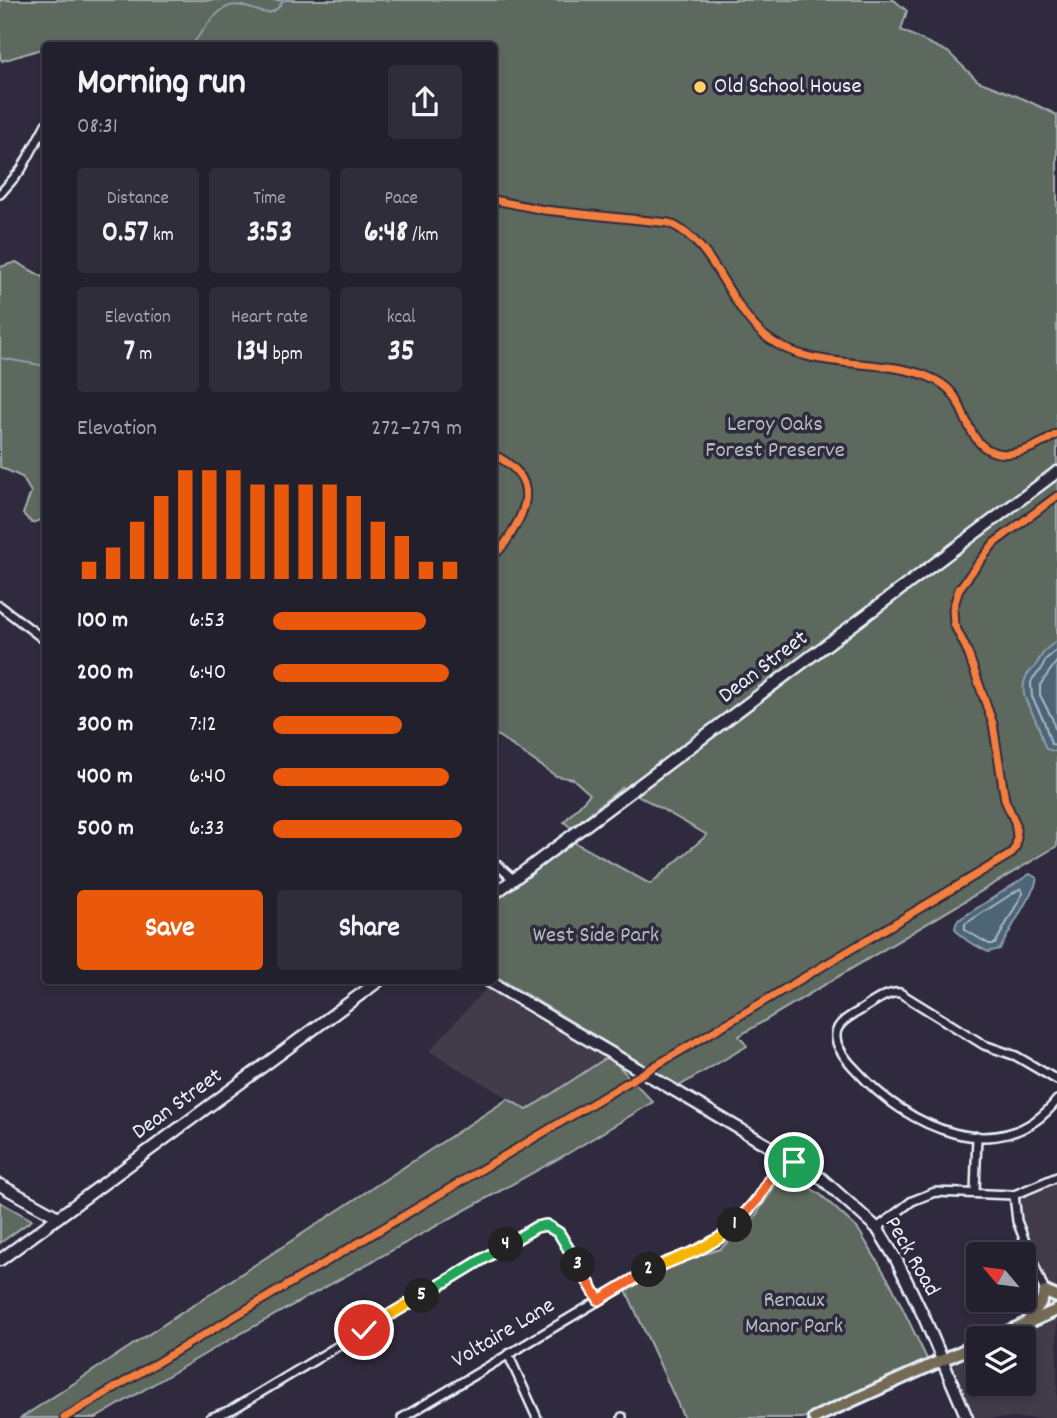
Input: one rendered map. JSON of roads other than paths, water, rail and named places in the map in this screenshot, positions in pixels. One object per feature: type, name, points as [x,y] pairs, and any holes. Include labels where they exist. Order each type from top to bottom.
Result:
[{"type":"main road","points":[[1026,1323],[1045,1292],[1057,1297]]},
{"type":"main road","points":[[1019,1326],[1057,1310]]},
{"type":"main road","points":[[814,1418],[966,1350]]},
{"type":"street","points":[[0,194],[21,170],[42,131]]},
{"type":"street","name":"Dean Street","points":[[497,892],[1057,472]]},
{"type":"street","points":[[0,606],[42,638]]},
{"type":"street","points":[[497,865],[513,880]]},
{"type":"street","name":"Dean Street","points":[[0,1260],[375,984]]},
{"type":"street","name":"Peck Road","points":[[494,984],[821,1178],[877,1228],[896,1259],[924,1317],[967,1418]]},
{"type":"street","points":[[1057,1080],[1016,1056],[984,1045],[905,996],[893,992],[841,1023],[835,1033],[849,1063],[873,1088],[909,1115],[950,1133],[990,1137],[1026,1127],[1049,1111],[1057,1100]]},
{"type":"street","points":[[975,1192],[977,1136]]},
{"type":"street","name":"Voltaire Lane","points":[[402,1418],[655,1266],[696,1251],[721,1237],[742,1219],[758,1199],[784,1155]]},
{"type":"street","points":[[877,1228],[912,1201],[935,1192],[1014,1195],[1057,1177]]},
{"type":"street","points":[[0,1185],[58,1217]]},
{"type":"street","points":[[1014,1195],[1017,1221],[1045,1292]]},
{"type":"street","points":[[210,1418],[233,1409],[536,1227],[546,1225],[559,1233],[599,1300]]},
{"type":"street","points":[[508,1354],[537,1418]]},
{"type":"street","points":[[233,1409],[239,1418]]},
{"type":"water","points":[[1057,641],[1057,752],[1046,749],[1026,701],[1024,684],[1027,675],[1045,651]]},
{"type":"water","points":[[1030,874],[1037,878],[1035,886],[1000,949],[988,952],[960,935],[955,928],[957,921]]},
{"type":"waterway","points":[[194,42],[214,17],[230,6],[244,6],[266,13],[278,8],[283,0]]},
{"type":"waterway","points":[[0,358],[42,365]]},
{"type":"place","name":"Old School House","points":[[700,87]]},
{"type":"park label","name":"Leroy Oaks Forest Preserve","points":[[775,438]]},
{"type":"park label","name":"West Side Park","points":[[596,936]]},
{"type":"park label","name":"Renaux Manor Park","points":[[794,1314]]}]
